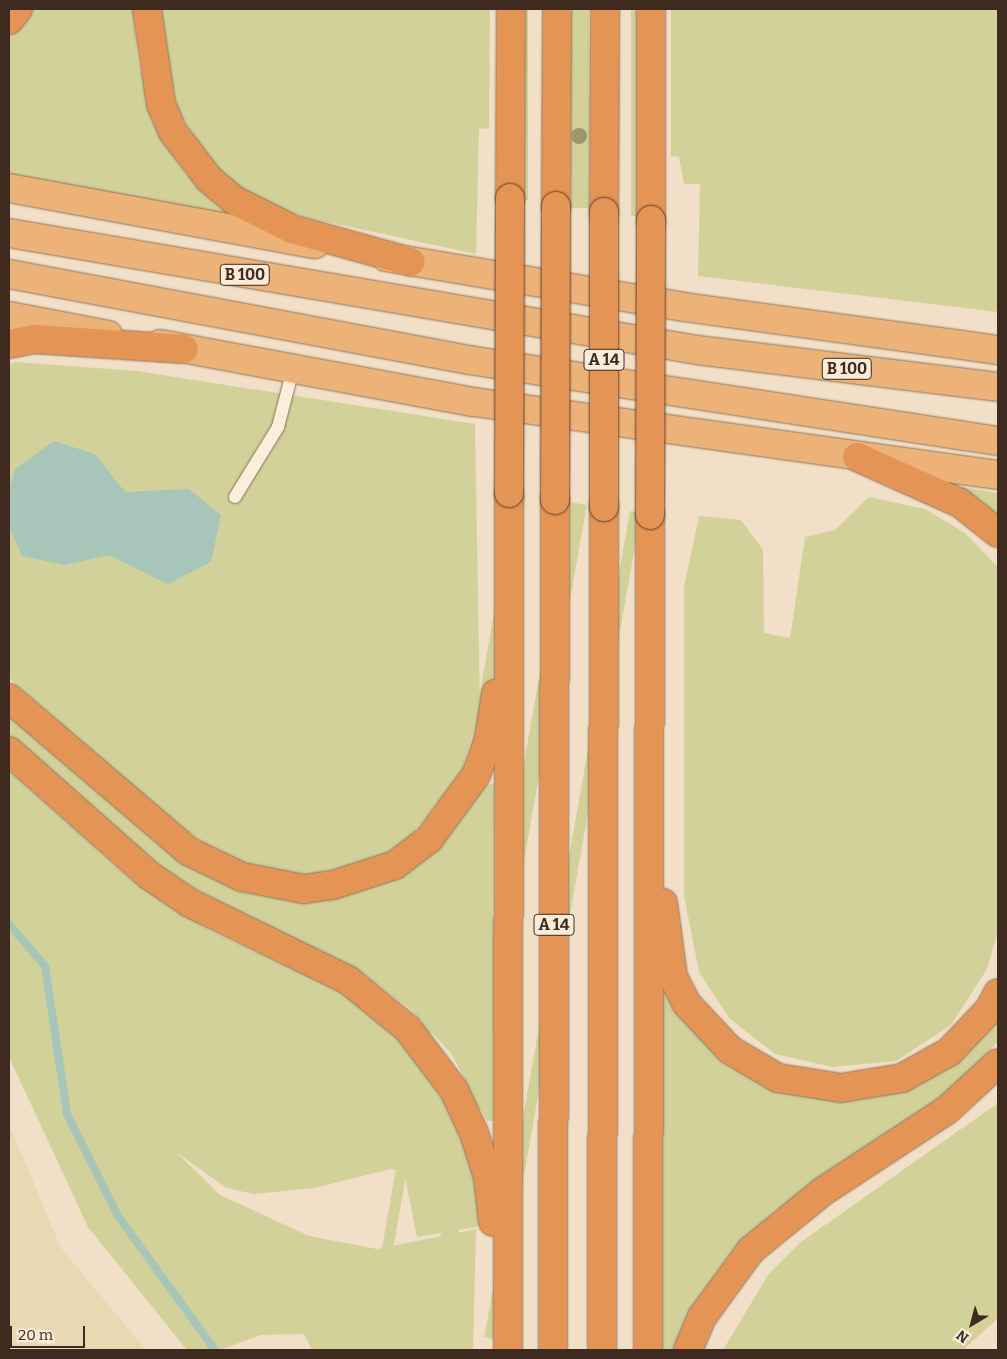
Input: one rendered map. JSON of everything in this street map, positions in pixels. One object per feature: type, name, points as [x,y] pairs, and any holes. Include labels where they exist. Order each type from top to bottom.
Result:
[{"type":"highway","points":[[9,20],[18,9]]},
{"type":"highway","points":[[147,9],[161,104],[174,132],[208,178],[234,200],[292,229],[411,262]]},
{"type":"highway","points":[[508,1350],[511,9]]},
{"type":"highway","name":"A 14","points":[[553,1350],[557,9]]},
{"type":"highway","name":"A 14","points":[[602,1350],[605,9]]},
{"type":"highway","points":[[648,1350],[652,15]]},
{"type":"highway","points":[[9,188],[411,262],[684,307],[998,350]]},
{"type":"highway","name":"B 100","points":[[9,233],[687,348],[998,387]]},
{"type":"highway","name":"B 100","points":[[9,274],[469,360],[998,441]]},
{"type":"highway","points":[[9,316],[474,402],[857,457],[998,475]]},
{"type":"highway","points":[[9,344],[34,339],[184,349]]},
{"type":"highway","points":[[857,457],[960,503],[998,533]]},
{"type":"highway","points":[[9,698],[156,827],[214,866],[275,886],[333,885],[395,865],[429,839],[476,775],[489,739],[509,588]]},
{"type":"highway","points":[[9,751],[150,876],[198,907],[348,980],[408,1029],[454,1090],[474,1133],[488,1177],[502,1350]]},
{"type":"highway","points":[[649,806],[673,976],[708,1029],[756,1067],[811,1086],[872,1086],[902,1078],[949,1052],[989,1010],[998,993]]},
{"type":"highway","points":[[688,1350],[707,1310],[751,1250],[822,1192],[947,1110],[998,1063]]},
{"type":"lane","points":[[235,497],[278,427],[292,369]]},
{"type":"shaded area","points":[[54,441],[95,454],[125,492],[189,489],[221,515],[211,562],[168,584],[109,555],[65,565],[22,556],[9,527],[9,491],[15,469]]},
{"type":"shaded area","points":[[9,1124],[61,1248],[146,1350],[9,1350]]},
{"type":"green space","points":[[29,9],[133,9],[138,60],[153,123],[184,172],[230,212],[229,217],[9,178],[9,35]]},
{"type":"green space","points":[[162,9],[490,9],[489,129],[479,128],[476,254],[313,219],[270,206],[228,180],[205,155],[178,110],[165,52]]},
{"type":"green space","points":[[517,9],[528,9],[528,200],[517,200]]},
{"type":"green space","points":[[571,9],[589,9],[589,208],[571,208]]},
{"type":"green space","points":[[631,9],[643,9],[643,216],[631,216]]},
{"type":"green space","points":[[671,9],[998,9],[998,312],[698,276],[700,184],[684,184],[679,157],[671,156]]},
{"type":"green space","points":[[15,362],[137,371],[475,424],[480,711],[460,776],[405,843],[342,876],[278,879],[219,855],[159,809],[9,678],[9,364]]},
{"type":"green space","points":[[961,487],[998,493],[998,518],[961,491]]},
{"type":"green space","points":[[515,494],[526,496],[377,1339],[366,1337]]},
{"type":"green space","points":[[869,497],[925,509],[965,533],[998,567],[998,931],[987,969],[951,1025],[896,1061],[832,1067],[775,1054],[730,1019],[699,972],[684,895],[684,587],[699,516],[741,520],[763,550],[764,633],[790,638],[805,537],[835,530]]},
{"type":"green space","points":[[570,502],[587,505],[439,1340],[423,1337]]},
{"type":"green space","points":[[630,511],[641,513],[495,1339],[484,1337]]},
{"type":"green space","points":[[9,714],[177,860],[248,892],[346,892],[479,788],[494,783],[493,1121],[487,1121],[451,1053],[410,1009],[364,974],[225,906],[166,871],[9,734]]},
{"type":"green space","points":[[9,771],[133,881],[211,931],[344,993],[369,1010],[419,1059],[457,1119],[485,1216],[476,1227],[417,1237],[404,1173],[391,1169],[314,1188],[253,1194],[227,1188],[176,1152],[220,1195],[309,1236],[377,1249],[476,1229],[473,1350],[312,1350],[304,1334],[261,1335],[220,1350],[187,1350],[88,1227],[9,1057]]},
{"type":"green space","points":[[660,977],[718,1056],[737,1070],[787,1092],[829,1099],[898,1092],[998,1010],[998,1041],[971,1073],[933,1105],[842,1162],[773,1213],[751,1235],[680,1350],[661,1350]]},
{"type":"green space","points":[[998,1103],[998,1318],[963,1350],[723,1350],[768,1275],[801,1242]]},
{"type":"waterway","points":[[9,924],[45,966],[67,1114],[118,1216],[215,1350]]}]
